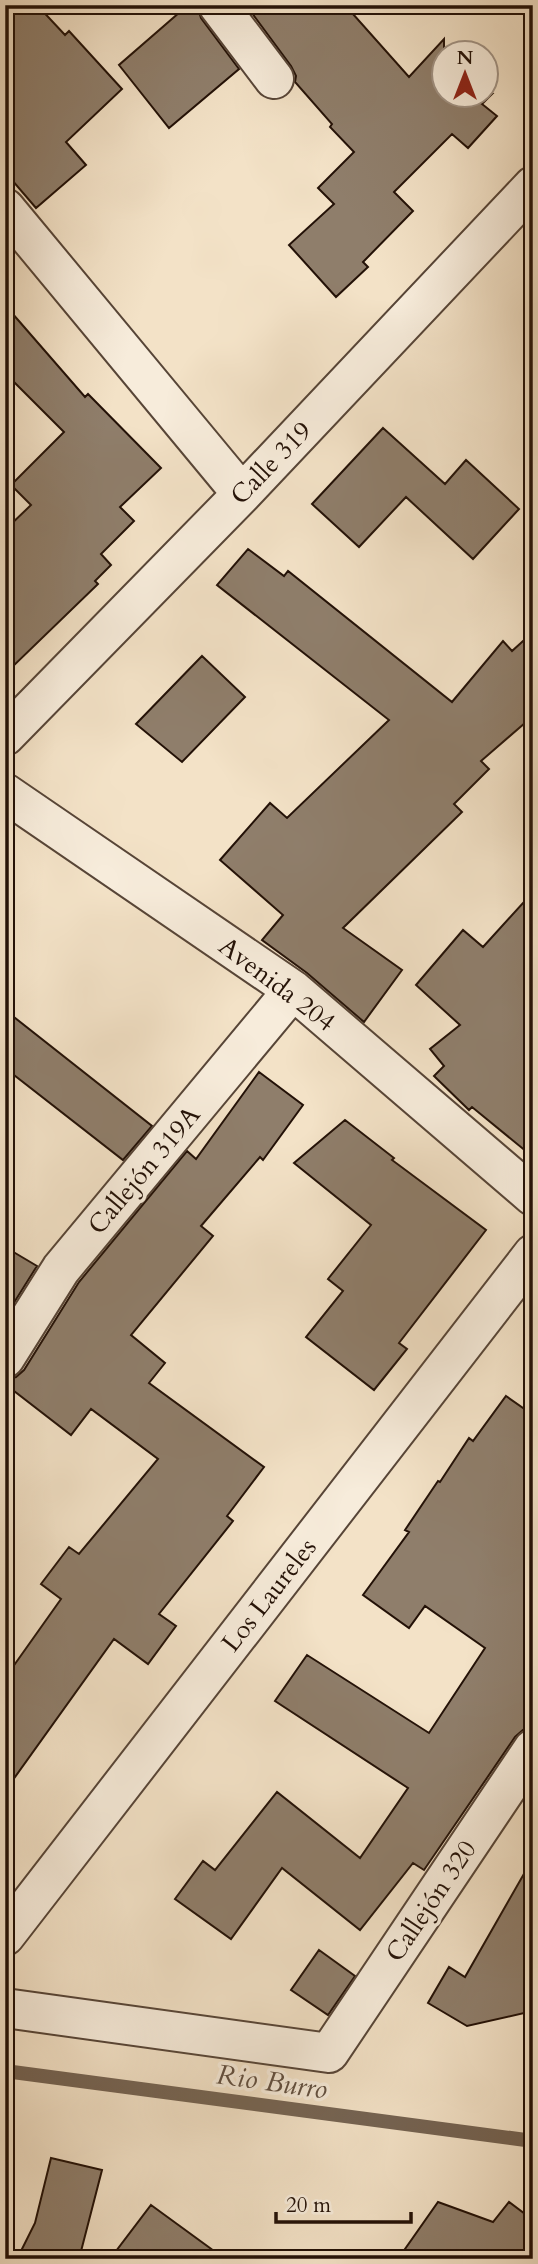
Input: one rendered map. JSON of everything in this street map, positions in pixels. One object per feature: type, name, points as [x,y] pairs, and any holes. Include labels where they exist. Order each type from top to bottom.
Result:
[{"type":"street","points":[[218,5],[274,79]]},
{"type":"street","name":"Calle 319","points":[[5,736],[242,494],[533,186]]},
{"type":"street","points":[[5,208],[242,494]]},
{"type":"street","name":"Avenida 204","points":[[5,793],[293,990],[533,1196]]},
{"type":"street","name":"Callejón 319A","points":[[5,1358],[61,1269],[293,990]]},
{"type":"street","name":"Los Laureles","points":[[5,1936],[533,1254]]},
{"type":"street","name":"Callejón 320","points":[[5,2008],[329,2053],[533,1749]]},
{"type":"building","points":[[5,5],[37,5],[65,35],[69,31],[122,89],[66,142],[86,165],[36,208],[5,172]]},
{"type":"building","points":[[188,5],[197,5],[201,18],[239,69],[169,128],[119,65]]},
{"type":"building","points":[[246,5],[345,5],[409,77],[430,54],[430,108],[487,108],[497,116],[468,148],[452,134],[394,192],[413,211],[363,262],[368,267],[336,297],[289,245],[334,204],[318,188],[354,152],[330,127],[332,124],[295,82],[296,76]]},
{"type":"building","points":[[5,305],[85,397],[88,394],[161,468],[120,507],[134,521],[101,554],[111,565],[95,581],[98,584],[5,674],[5,530],[31,505],[11,485],[64,432],[5,373]]},
{"type":"building","points":[[383,428],[445,484],[466,460],[519,509],[473,559],[406,497],[359,547],[312,504]]},
{"type":"building","points":[[248,549],[284,576],[288,571],[452,702],[503,641],[512,651],[533,632],[533,716],[481,761],[489,769],[454,804],[462,812],[343,928],[402,970],[364,1022],[307,973],[262,940],[283,915],[220,860],[270,803],[287,818],[389,720],[217,585]]},
{"type":"building","points":[[202,656],[245,697],[182,762],[136,724]]},
{"type":"building","points":[[533,892],[533,1157],[472,1107],[469,1110],[434,1076],[444,1066],[430,1049],[460,1025],[416,985],[463,930],[483,947]]},
{"type":"building","points":[[5,1010],[152,1126],[123,1160],[5,1068]]},
{"type":"building","points":[[259,1072],[303,1105],[263,1160],[260,1157],[201,1226],[213,1236],[131,1335],[165,1363],[149,1383],[264,1467],[227,1516],[233,1521],[159,1614],[176,1626],[148,1664],[114,1639],[5,1791],[5,1678],[61,1599],[41,1584],[69,1547],[79,1554],[158,1459],[91,1409],[71,1435],[5,1384],[5,1380],[16,1377],[24,1370],[79,1282],[187,1151],[196,1159]]},
{"type":"building","points":[[345,1120],[394,1158],[392,1160],[486,1230],[399,1343],[407,1349],[374,1390],[306,1337],[343,1291],[328,1279],[371,1225],[294,1163]]},
{"type":"building","points":[[5,1247],[37,1266],[5,1317]]},
{"type":"building","points":[[506,1396],[533,1415],[533,1727],[523,1730],[515,1737],[424,1870],[413,1863],[360,1930],[282,1868],[231,1939],[175,1899],[203,1861],[215,1870],[277,1792],[360,1858],[408,1788],[275,1701],[307,1655],[429,1733],[485,1648],[425,1606],[409,1628],[363,1595],[409,1532],[405,1530],[438,1481],[440,1482],[469,1438],[473,1441]]},
{"type":"building","points":[[533,1858],[533,2011],[467,2026],[428,2003],[449,1967],[465,1977]]},
{"type":"building","points":[[319,1950],[355,1976],[328,2015],[291,1990]]},
{"type":"building","points":[[51,2158],[102,2170],[79,2259],[17,2259],[35,2223]]},
{"type":"building","points":[[438,2202],[493,2222],[509,2202],[533,2220],[533,2247],[524,2259],[398,2259]]},
{"type":"building","points":[[151,2205],[225,2259],[110,2259]]},
{"type":"waterway","name":"Rio Burro","points":[[5,2071],[533,2141]]}]
